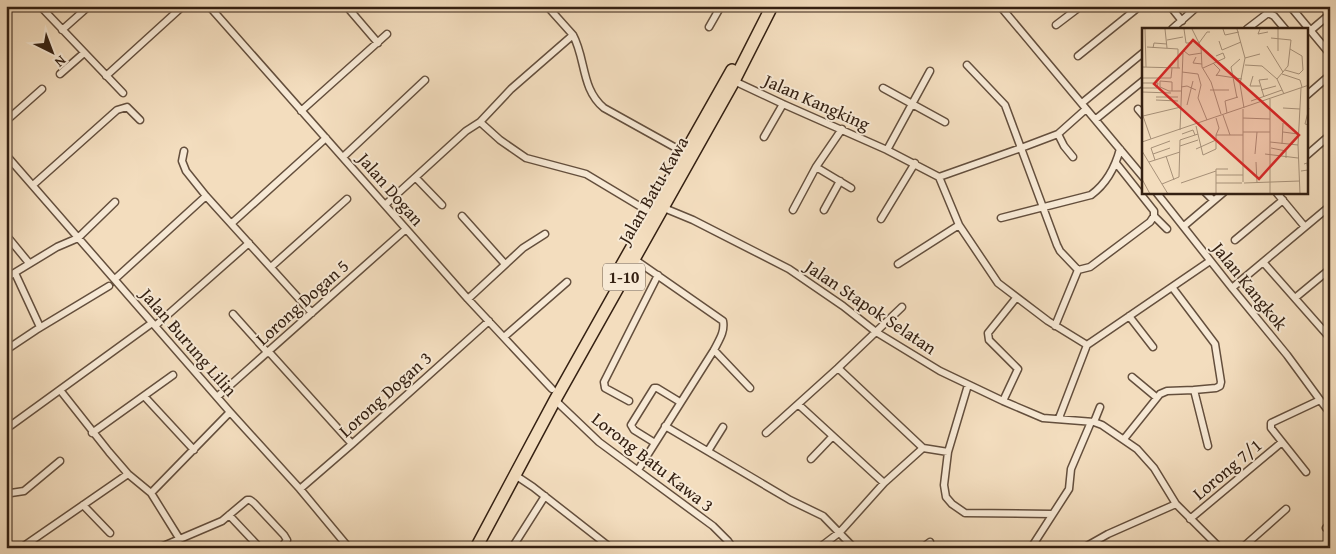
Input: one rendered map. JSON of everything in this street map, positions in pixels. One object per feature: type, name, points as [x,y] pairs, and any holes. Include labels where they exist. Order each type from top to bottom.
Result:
[{"type":"highway","name":"Jalan Batu Kawa","points":[[468,548],[651,213],[736,63],[764,6]]},
{"type":"highway","name":"Jalan Batu Kawa","points":[[476,548],[515,475],[553,394],[664,208],[734,82],[772,6]]},
{"type":"street","points":[[40,6],[123,93]]},
{"type":"street","points":[[62,30],[89,6]]},
{"type":"street","points":[[106,76],[183,6]]},
{"type":"street","name":"Jalan Dogan","points":[[210,6],[553,394]]},
{"type":"street","points":[[547,6],[573,35],[578,44],[588,87],[598,104],[685,153]]},
{"type":"street","points":[[709,27],[721,6]]},
{"type":"street","points":[[1056,25],[1081,6]]},
{"type":"street","points":[[1078,56],[1140,6]]},
{"type":"street","points":[[1170,6],[1182,21]]},
{"type":"street","points":[[1173,28],[1198,6]]},
{"type":"street","points":[[1290,6],[1308,28]]},
{"type":"street","points":[[1001,7],[1142,176]]},
{"type":"street","points":[[348,8],[378,43]]},
{"type":"street","points":[[1248,28],[1268,13],[1274,16],[1284,28]]},
{"type":"street","points":[[1310,31],[1330,14]]},
{"type":"street","points":[[1308,28],[1330,54]]},
{"type":"street","points":[[301,111],[387,34]]},
{"type":"street","points":[[385,205],[466,131],[480,122],[511,89],[573,35]]},
{"type":"street","points":[[60,74],[84,52]]},
{"type":"street","points":[[1082,103],[1142,54]]},
{"type":"street","points":[[967,65],[1005,105],[1060,251],[1078,270]]},
{"type":"street","points":[[887,150],[930,71]]},
{"type":"street","points":[[1308,94],[1330,75]]},
{"type":"street","points":[[343,157],[426,80]]},
{"type":"street","name":"Jalan Kangking","points":[[734,82],[842,129],[939,176]]},
{"type":"street","points":[[1096,120],[1142,82]]},
{"type":"street","points":[[883,88],[945,122]]},
{"type":"street","points":[[6,121],[42,89]]},
{"type":"street","points":[[764,137],[783,104]]},
{"type":"street","points":[[32,185],[117,110],[127,107],[140,120]]},
{"type":"street","points":[[1086,109],[1058,134],[939,176],[959,225],[998,284],[1055,326],[1087,345]]},
{"type":"street","points":[[1138,109],[1142,114]]},
{"type":"street","points":[[480,122],[500,140],[526,158],[586,174],[651,213]]},
{"type":"street","points":[[793,210],[816,167],[842,129]]},
{"type":"street","points":[[1058,134],[1072,157]]},
{"type":"street","points":[[1308,154],[1330,135]]},
{"type":"street","points":[[232,223],[326,138]]},
{"type":"street","points":[[1001,218],[1091,195],[1102,187],[1116,163],[1120,149]]},
{"type":"street","points":[[184,151],[183,165],[206,196],[312,313]]},
{"type":"street","name":"Jalan Burung Lilin","points":[[6,155],[230,412],[300,489],[349,548]]},
{"type":"street","points":[[881,219],[915,163]]},
{"type":"street","points":[[1078,270],[1090,267],[1152,219],[1154,211],[1116,163]]},
{"type":"street","points":[[816,167],[850,188]]},
{"type":"street","points":[[416,178],[442,205]]},
{"type":"street","points":[[824,210],[840,181]]},
{"type":"street","name":"Jalan Kangkok","points":[[1158,194],[1330,413]]},
{"type":"street","points":[[1207,194],[1213,200]]},
{"type":"street","points":[[1184,226],[1221,194]]},
{"type":"street","points":[[1278,194],[1305,227]]},
{"type":"street","points":[[115,279],[206,196]]},
{"type":"street","points":[[271,267],[347,199]]},
{"type":"street","points":[[1235,240],[1283,200]]},
{"type":"street","points":[[6,278],[29,263],[78,238],[114,202]]},
{"type":"street","points":[[1232,288],[1330,206]]},
{"type":"street","name":"Jalan Stapok Selatan","points":[[664,208],[693,220],[789,269],[876,332],[940,371],[968,385],[1043,418],[1059,418],[1102,425],[1138,448],[1154,468],[1176,504],[1220,548]]},
{"type":"street","points":[[462,216],[505,264]]},
{"type":"street","points":[[1152,219],[1167,229]]},
{"type":"street","points":[[898,264],[959,225]]},
{"type":"street","name":"Lorong Dogan 5","points":[[217,397],[406,229]]},
{"type":"street","points":[[468,299],[505,264],[533,241],[545,234]]},
{"type":"street","points":[[6,235],[29,263]]},
{"type":"street","points":[[6,429],[154,324],[249,243]]},
{"type":"street","points":[[634,259],[723,321],[724,331],[638,470]]},
{"type":"street","points":[[1059,418],[1087,345],[1210,261]]},
{"type":"street","points":[[1263,262],[1295,298],[1327,329],[1330,338]]},
{"type":"street","points":[[1295,298],[1330,269]]},
{"type":"street","points":[[1055,326],[1078,270]]},
{"type":"street","points":[[15,272],[40,328]]},
{"type":"street","points":[[629,401],[605,388],[604,382],[658,275]]},
{"type":"street","points":[[504,337],[567,282]]},
{"type":"street","points":[[6,350],[109,286]]},
{"type":"street","points":[[1124,439],[1160,394],[1167,391],[1216,388],[1220,386],[1215,344],[1172,287]]},
{"type":"street","points":[[1003,401],[1018,368],[989,340],[988,332],[1016,298]]},
{"type":"street","points":[[766,433],[902,307]]},
{"type":"street","points":[[233,314],[352,444]]},
{"type":"street","points":[[1129,316],[1153,347]]},
{"type":"street","name":"Lorong Dogan 3","points":[[300,489],[488,321]]},
{"type":"street","points":[[714,350],[750,388]]},
{"type":"street","points":[[838,368],[924,448],[948,452]]},
{"type":"street","points":[[92,433],[173,375]]},
{"type":"street","points":[[1132,377],[1156,398]]},
{"type":"street","points":[[968,385],[948,452],[944,473],[946,497],[965,513],[1052,514]]},
{"type":"street","points":[[655,442],[634,430],[632,425],[654,388],[680,402]]},
{"type":"street","points":[[60,390],[92,433],[128,474],[151,493],[179,538]]},
{"type":"street","points":[[1194,390],[1208,446]]},
{"type":"street","name":"Lorong Batu Kawa 3","points":[[553,394],[599,442],[713,526],[733,548]]},
{"type":"street","points":[[144,396],[194,450]]},
{"type":"street","points":[[1306,472],[1271,428],[1271,423],[1320,400]]},
{"type":"street","points":[[798,404],[884,483]]},
{"type":"street","points":[[1031,548],[1069,488],[1071,469],[1100,407]]},
{"type":"street","points":[[151,493],[230,412]]},
{"type":"street","points":[[665,426],[790,500],[824,516],[854,548]]},
{"type":"street","points":[[708,450],[724,427]]},
{"type":"street","points":[[810,459],[832,436]]},
{"type":"street","name":"Lorong 7/1","points":[[1190,519],[1282,442]]},
{"type":"street","points":[[819,548],[840,532],[884,483],[924,448]]},
{"type":"street","points":[[6,488],[11,493],[24,491],[60,461]]},
{"type":"street","points":[[20,548],[128,474]]},
{"type":"street","points":[[515,475],[546,496],[610,548]]},
{"type":"street","points":[[512,548],[546,496]]},
{"type":"street","points":[[161,547],[179,538],[222,522],[247,500],[250,500],[284,535],[287,540],[281,548]]},
{"type":"street","points":[[1085,547],[1108,534],[1176,504]]},
{"type":"street","points":[[83,505],[110,533]]},
{"type":"street","points":[[1242,548],[1286,509]]},
{"type":"street","points":[[229,515],[260,548]]},
{"type":"street","points":[[922,548],[930,542]]}]
